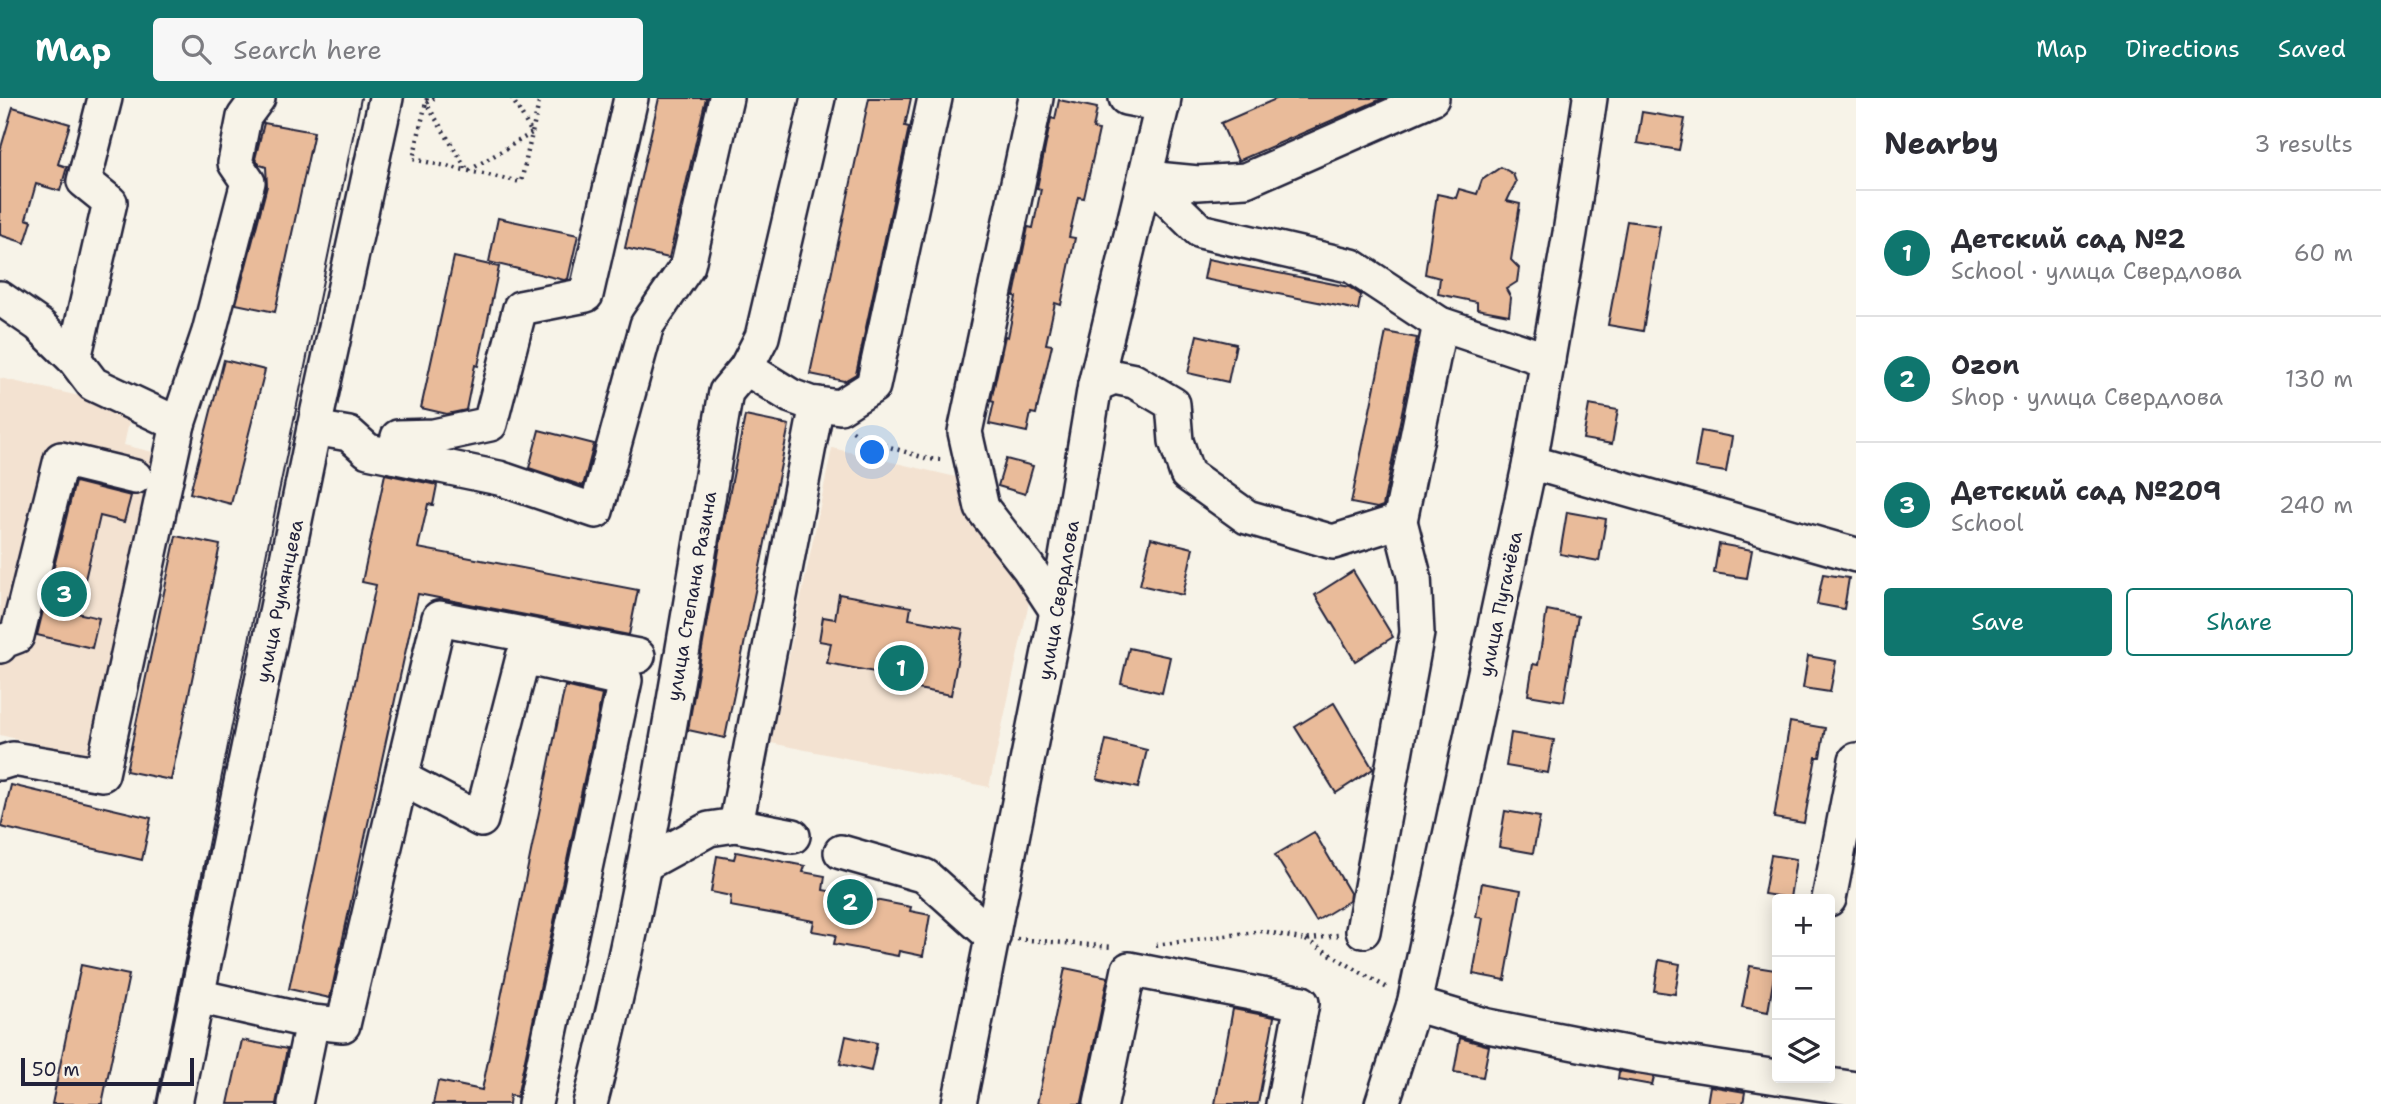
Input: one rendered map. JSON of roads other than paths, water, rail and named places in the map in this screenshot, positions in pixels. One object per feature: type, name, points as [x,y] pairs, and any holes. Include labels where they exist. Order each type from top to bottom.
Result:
[{"type":"street","points":[[74,359],[110,202],[84,181],[106,98]]},
{"type":"street","points":[[0,763],[13,759],[102,774],[178,424],[209,332],[248,182],[235,163],[244,117],[258,98]]},
{"type":"street","points":[[393,457],[398,437],[434,436],[490,425],[520,308],[586,295],[631,98]]},
{"type":"street","points":[[314,428],[349,434],[368,451],[499,478],[596,511],[647,325],[688,265],[726,98]]},
{"type":"street","name":"улица Степана Разина","points":[[590,1104],[645,864],[726,392],[746,368],[762,337],[818,98]]},
{"type":"street","points":[[746,368],[791,396],[840,407],[873,386],[935,98]]},
{"type":"street","points":[[1036,98],[965,432],[982,508],[1028,567],[1057,611]]},
{"type":"street","points":[[1126,98],[1164,102]]},
{"type":"street","points":[[1146,178],[1198,183],[1246,180],[1432,98]]},
{"type":"street","name":"улица Пугачёва","points":[[1382,1104],[1414,1004],[1530,462],[1570,233],[1590,98]]},
{"type":"street","name":"улица Румянцева","points":[[175,1104],[314,428],[402,100]]},
{"type":"street","name":"улица Свердлова","points":[[959,1104],[1057,611],[1095,385],[1164,102]]},
{"type":"street","points":[[1146,178],[1200,232],[1352,266],[1440,324],[1548,360]]},
{"type":"street","points":[[0,298],[39,325],[74,359],[93,384],[178,424]]},
{"type":"street","points":[[1363,931],[1417,633],[1414,576],[1400,521],[1440,324]]},
{"type":"street","points":[[1095,385],[1114,377],[1134,381],[1173,404],[1176,441],[1187,474],[1247,517],[1333,541],[1400,521]]},
{"type":"street","points":[[736,825],[826,405]]},
{"type":"street","points":[[0,646],[1,642],[17,636],[61,459],[135,477]]},
{"type":"street","points":[[1530,462],[1856,555]]},
{"type":"street","points":[[197,996],[312,1022],[343,1025],[439,618],[638,656]]},
{"type":"street","points":[[401,778],[481,820],[523,657],[625,680],[535,1104]]},
{"type":"street","points":[[1830,894],[1856,760]]},
{"type":"street","points":[[645,864],[709,829],[736,825],[793,835]]},
{"type":"street","points":[[841,852],[925,876],[993,937]]},
{"type":"street","points":[[1101,1104],[1129,970],[1302,1003],[1283,1104]]},
{"type":"street","points":[[1414,1004],[1501,1028],[1641,1056],[1772,1076]]},
{"type":"street","points":[[295,1104],[312,1022]]},
{"type":"street","points":[[1776,1104],[1779,1083]]},
{"type":"street","points":[[1818,1083],[1856,1089]]},
{"type":"tram line","points":[[156,1104],[361,98]]},
{"type":"place","name":"Детский сад №209","points":[[64,594]]},
{"type":"place","name":"Детский сад №2","points":[[901,668]]},
{"type":"place","name":"Ozon","points":[[850,902]]}]
